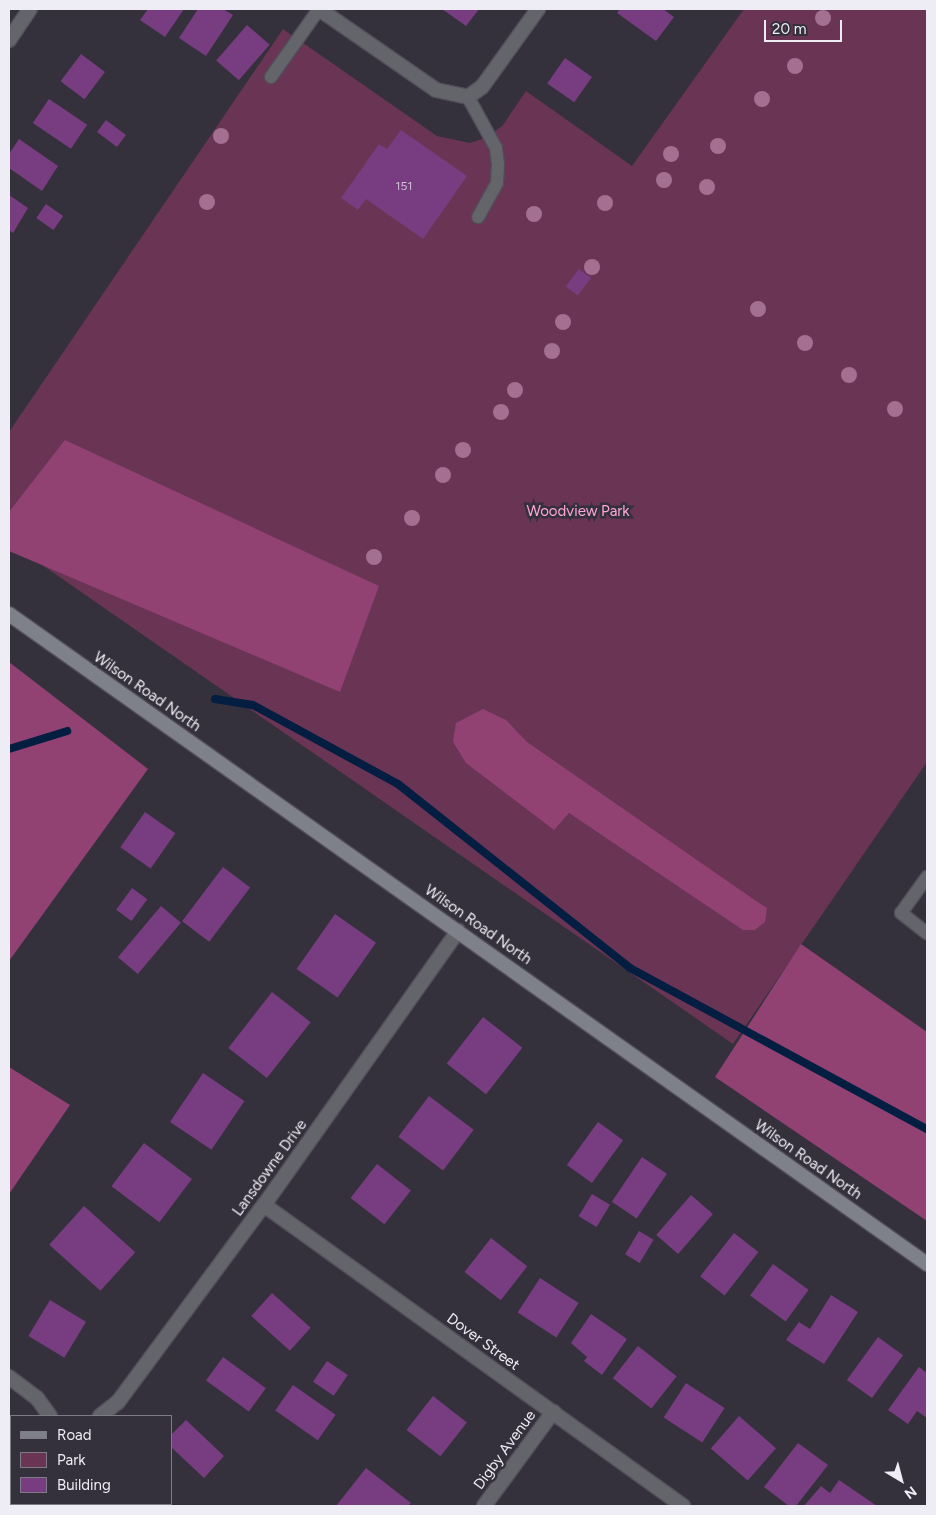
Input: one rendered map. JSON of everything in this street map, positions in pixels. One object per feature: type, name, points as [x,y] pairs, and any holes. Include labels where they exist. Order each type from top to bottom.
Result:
[{"type":"main road","name":"Wilson Road North","points":[[9,614],[927,1264]]},
{"type":"street","points":[[9,40],[30,9]]},
{"type":"street","points":[[319,9],[436,90],[468,98],[482,87],[538,9]]},
{"type":"street","name":"Lansdowne Drive","points":[[101,1415],[118,1402],[264,1205],[458,931]]},
{"type":"street","name":"Dover Street","points":[[264,1205],[683,1506]]},
{"type":"street","points":[[9,1377],[37,1398],[49,1415]]},
{"type":"street","name":"Digby Avenue","points":[[484,1506],[553,1412]]},
{"type":"lane","points":[[271,77],[319,9]]},
{"type":"lane","points":[[468,98],[496,148],[498,164],[497,183],[478,217]]},
{"type":"lane","points":[[927,877],[901,913],[927,933]]},
{"type":"green space","name":"Woodview Park","points":[[744,9],[927,9],[927,762],[733,1044],[9,542],[9,432],[283,29],[437,136],[470,143],[488,137],[503,125],[526,91],[632,166]]},
{"type":"shaded area","points":[[65,440],[379,586],[340,692],[9,551],[9,512]]},
{"type":"shaded area","points":[[9,662],[148,769],[9,961]]},
{"type":"shaded area","points":[[483,709],[506,720],[527,742],[767,908],[765,922],[755,930],[743,930],[569,813],[554,830],[466,763],[453,742],[456,723]]},
{"type":"shaded area","points":[[801,944],[927,1032],[927,1221],[715,1077]]},
{"type":"shaded area","points":[[9,1067],[70,1105],[9,1194]]},
{"type":"building","points":[[148,9],[184,9],[165,37],[140,20]]},
{"type":"building","points":[[198,9],[223,9],[233,15],[206,56],[179,38]]},
{"type":"building","points":[[442,9],[479,9],[466,26]]},
{"type":"building","points":[[620,9],[663,9],[674,17],[656,41],[617,13]]},
{"type":"building","points":[[247,25],[270,45],[239,80],[216,60]]},
{"type":"building","points":[[81,54],[105,72],[84,99],[61,81]]},
{"type":"building","points":[[565,58],[592,77],[574,102],[547,83]]},
{"type":"building","points":[[49,99],[87,125],[71,149],[33,123]]},
{"type":"building","points":[[106,120],[126,135],[117,147],[97,132]]},
{"type":"building","points":[[401,130],[467,176],[423,239],[366,199],[358,210],[341,198],[379,144],[387,149]]},
{"type":"building","points":[[19,139],[58,166],[42,191],[9,168],[9,154]]},
{"type":"building","points":[[9,195],[28,208],[13,233],[9,230]]},
{"type":"building","points":[[46,204],[63,216],[53,230],[36,218]]},
{"type":"building","points":[[579,269],[591,278],[578,296],[566,287]]},
{"type":"building","points":[[145,812],[175,833],[151,868],[120,847]]},
{"type":"building","points":[[223,867],[250,887],[209,942],[182,921]]},
{"type":"building","points":[[132,888],[147,899],[132,921],[116,910]]},
{"type":"building","points":[[161,906],[181,923],[138,974],[118,957]]},
{"type":"building","points":[[335,914],[376,943],[338,998],[297,969]]},
{"type":"building","points":[[272,992],[311,1022],[267,1078],[228,1048]]},
{"type":"building","points":[[483,1017],[522,1048],[486,1094],[447,1063]]},
{"type":"building","points":[[203,1073],[244,1101],[211,1150],[170,1122]]},
{"type":"building","points":[[429,1096],[474,1130],[443,1170],[398,1137]]},
{"type":"building","points":[[598,1122],[623,1140],[592,1183],[567,1165]]},
{"type":"building","points":[[144,1143],[192,1179],[159,1222],[112,1186]]},
{"type":"building","points":[[642,1157],[667,1174],[637,1219],[612,1202]]},
{"type":"building","points":[[377,1164],[411,1190],[384,1224],[351,1198]]},
{"type":"building","points":[[592,1194],[610,1205],[597,1227],[579,1216]]},
{"type":"building","points":[[691,1195],[713,1214],[678,1254],[656,1235]]},
{"type":"building","points":[[84,1206],[135,1252],[100,1291],[49,1245]]},
{"type":"building","points":[[639,1231],[654,1240],[640,1263],[625,1254]]},
{"type":"building","points":[[734,1233],[758,1252],[725,1295],[700,1276]]},
{"type":"building","points":[[491,1238],[527,1266],[501,1300],[465,1272]]},
{"type":"building","points":[[773,1264],[809,1290],[786,1321],[750,1296]]},
{"type":"building","points":[[540,1278],[579,1303],[556,1337],[518,1312]]},
{"type":"building","points":[[272,1293],[311,1328],[290,1351],[251,1316]]},
{"type":"building","points":[[831,1295],[858,1312],[824,1364],[786,1340],[799,1322],[810,1329]]},
{"type":"building","points":[[50,1300],[86,1322],[64,1358],[28,1336]]},
{"type":"building","points":[[591,1314],[627,1339],[602,1375],[584,1361],[587,1357],[571,1343]]},
{"type":"building","points":[[878,1337],[903,1355],[872,1398],[847,1380]]},
{"type":"building","points":[[638,1346],[677,1376],[651,1408],[613,1378]]},
{"type":"building","points":[[223,1357],[266,1388],[249,1412],[206,1380]]},
{"type":"building","points":[[327,1361],[348,1375],[334,1396],[313,1382]]},
{"type":"building","points":[[919,1367],[927,1373],[927,1418],[917,1411],[908,1424],[888,1410]]},
{"type":"building","points":[[686,1383],[725,1408],[702,1442],[664,1417]]},
{"type":"building","points":[[293,1385],[336,1415],[318,1440],[275,1410]]},
{"type":"building","points":[[433,1396],[467,1422],[440,1456],[407,1430]]},
{"type":"building","points":[[739,1416],[776,1448],[748,1481],[711,1448]]},
{"type":"building","points":[[186,1420],[224,1456],[204,1478],[172,1448],[172,1434]]},
{"type":"building","points":[[798,1443],[828,1465],[796,1506],[789,1506],[764,1487]]},
{"type":"building","points":[[366,1468],[411,1503],[408,1506],[336,1506]]},
{"type":"building","points":[[839,1480],[877,1506],[804,1506],[821,1486],[830,1493]]},
{"type":"building","points":[[119,1505],[170,1505],[170,1506]]},
{"type":"waterway","points":[[215,699],[253,705],[398,784],[630,968],[927,1129]]},
{"type":"waterway","points":[[9,749],[67,731]]}]
